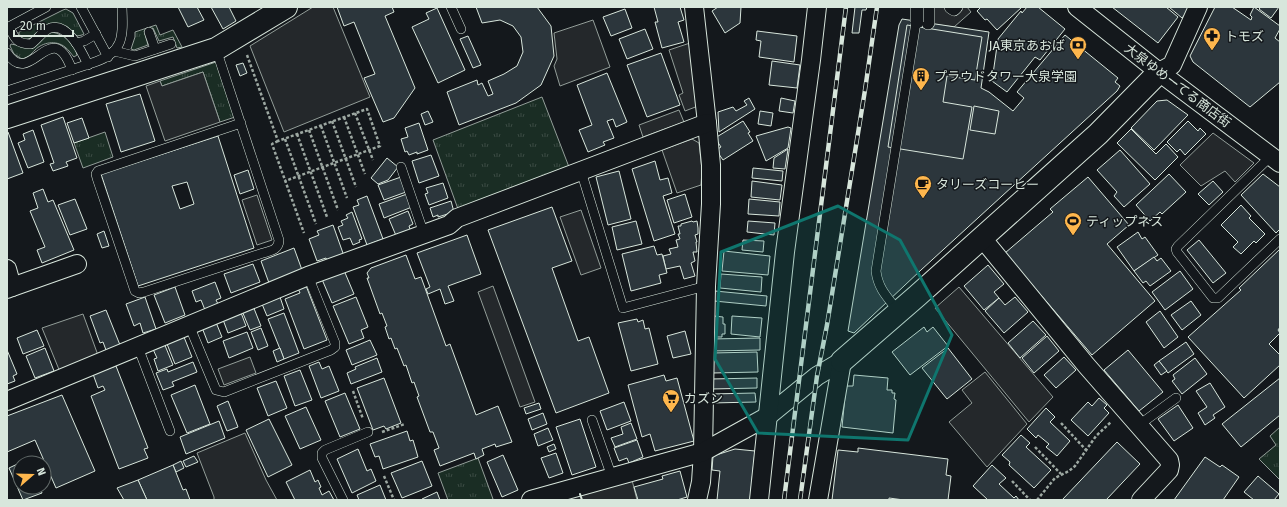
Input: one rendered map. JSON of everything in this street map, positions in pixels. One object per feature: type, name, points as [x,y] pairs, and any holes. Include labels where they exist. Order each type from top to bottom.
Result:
[{"type":"street","points":[[7,117],[216,49],[286,7]]},
{"type":"street","points":[[694,7],[711,165],[711,204],[706,286],[703,452],[701,482],[697,500]]},
{"type":"street","points":[[759,500],[785,252],[817,7]]},
{"type":"street","points":[[917,7],[922,23],[928,7]]},
{"type":"street","points":[[951,7],[954,9],[956,7]]},
{"type":"street","name":"大泉ゆめーてる商店街","points":[[1077,7],[1159,72],[1275,160]]},
{"type":"street","points":[[531,500],[703,452],[768,416],[817,376],[842,361],[899,312],[1098,134],[1159,72],[1172,65],[1198,7]]},
{"type":"street","points":[[7,401],[308,276],[449,225],[457,218],[707,123]]},
{"type":"street","points":[[982,238],[1081,359],[1169,460],[1169,470],[1141,500]]},
{"type":"street","points":[[7,269],[9,288],[77,264]]},
{"type":"street","points":[[818,500],[842,361]]},
{"type":"lane","points":[[46,7],[8,28],[16,40],[26,44],[31,44],[48,29],[56,28],[70,36],[76,43],[88,65]]},
{"type":"lane","points":[[81,7],[96,34],[111,54],[135,56],[171,44]]},
{"type":"lane","points":[[7,91],[88,65],[111,54],[119,44],[123,33],[122,7]]},
{"type":"lane","points":[[451,7],[461,29]]},
{"type":"lane","points":[[899,312],[881,290],[877,282],[876,271],[917,7]]},
{"type":"lane","points":[[149,32],[155,49]]},
{"type":"lane","points":[[76,43],[84,41],[96,34]]},
{"type":"lane","points":[[7,52],[11,59],[16,62],[27,63],[46,50],[57,48],[67,57],[72,70]]},
{"type":"lane","points":[[216,49],[241,123],[279,240],[279,245],[275,249],[263,254],[144,292],[139,293],[135,291],[97,178],[96,174],[98,170],[241,123]]},
{"type":"lane","points":[[1275,160],[1217,207],[1176,249],[1208,292],[1215,299],[1218,298],[1280,239]]},
{"type":"lane","points":[[401,167],[424,234]]},
{"type":"lane","points":[[581,171],[623,308],[706,286]]},
{"type":"lane","points":[[189,325],[216,390],[219,392],[224,392],[331,350],[335,347],[335,343],[308,276]]},
{"type":"lane","points":[[138,347],[170,431]]},
{"type":"lane","points":[[1139,425],[1176,398]]},
{"type":"lane","points":[[592,420],[612,477]]},
{"type":"lane","points":[[343,500],[322,458],[322,453],[325,450],[368,432]]},
{"type":"path","points":[[240,35],[278,141]]},
{"type":"path","points":[[285,181],[380,146],[367,109],[272,144],[285,181],[304,233]]},
{"type":"path","points":[[355,113],[372,160]]},
{"type":"path","points":[[344,117],[365,174]]},
{"type":"path","points":[[332,121],[356,187]]},
{"type":"path","points":[[321,126],[347,198]]},
{"type":"path","points":[[309,130],[338,210]]},
{"type":"path","points":[[297,134],[327,217]]},
{"type":"path","points":[[285,139],[316,224]]},
{"type":"path","points":[[1036,500],[1055,478],[1074,466],[1096,436],[1123,408]]},
{"type":"path","points":[[1061,423],[1086,450]]},
{"type":"path","points":[[1035,447],[1061,474]]},
{"type":"path","points":[[384,476],[394,500]]},
{"type":"path","points":[[1012,481],[1030,500]]},
{"type":"highlighted area","points":[[838,206],[900,240],[952,335],[908,440],[758,433],[715,359],[721,252]]},
{"type":"green space","points":[[66,9],[73,13],[84,34],[76,36],[71,35],[49,24],[31,38],[23,40],[19,36],[19,32]]},
{"type":"green space","points":[[156,25],[160,35],[173,30],[182,47],[177,48],[173,37],[159,41],[153,28],[144,31],[148,45],[134,50],[131,49],[135,32]]},
{"type":"green space","points":[[52,32],[68,40],[74,47],[77,55],[74,57],[66,48],[58,43],[50,43],[38,47],[22,59],[14,54],[10,46],[11,44],[21,46]]},
{"type":"green space","points":[[216,62],[235,117],[220,122],[203,72],[162,86],[160,81]]},
{"type":"green space","points":[[542,97],[569,167],[458,209],[433,140]]},
{"type":"green space","points":[[105,132],[113,157],[83,168],[74,143]]},
{"type":"green space","points":[[1280,427],[1280,480],[1259,459],[1276,445],[1270,436]]},
{"type":"green space","points":[[478,458],[493,499],[448,500],[438,473]]},
{"type":"shaded area","points":[[313,7],[333,7],[370,97],[284,132],[250,46]]},
{"type":"shaded area","points":[[911,7],[967,7],[971,12],[954,27],[911,21]]},
{"type":"shaded area","points":[[593,20],[610,67],[560,86],[554,66],[557,59],[554,33]]},
{"type":"shaded area","points":[[690,43],[698,106],[685,111],[679,95],[683,93],[669,50]]},
{"type":"shaded area","points":[[203,72],[220,122],[165,141],[146,86],[160,81],[162,86]]},
{"type":"shaded area","points":[[679,110],[684,122],[643,137],[639,125]]},
{"type":"shaded area","points":[[1213,133],[1254,163],[1235,182],[1225,171],[1201,186],[1180,165]]},
{"type":"shaded area","points":[[692,139],[699,143],[702,170],[701,185],[677,193],[662,150]]},
{"type":"shaded area","points":[[257,195],[272,240],[257,245],[242,200]]},
{"type":"shaded area","points":[[581,210],[601,268],[581,275],[560,217]]},
{"type":"shaded area","points":[[493,286],[535,402],[520,407],[478,292]]},
{"type":"shaded area","points":[[959,287],[1053,397],[1029,422],[935,308]]},
{"type":"shaded area","points":[[83,314],[99,358],[60,372],[42,328]]},
{"type":"shaded area","points":[[250,357],[256,373],[224,385],[218,369]]},
{"type":"shaded area","points":[[985,372],[1027,424],[987,467],[949,422],[972,403],[962,390]]},
{"type":"shaded area","points":[[245,433],[266,480],[277,500],[214,500],[197,453]]},
{"type":"shaded area","points":[[632,480],[637,500],[560,500]]},
{"type":"building","points":[[178,7],[197,7],[204,20],[188,27]]},
{"type":"building","points":[[211,7],[229,7],[236,21],[223,29]]},
{"type":"building","points":[[337,7],[392,7],[394,12],[385,16],[415,88],[394,118],[383,122],[364,78],[375,74],[354,22],[344,26]]},
{"type":"building","points":[[476,7],[537,7],[551,26],[554,56],[541,85],[516,103],[459,125],[447,92],[477,80],[478,85],[482,83],[488,96],[493,94],[488,81],[517,66],[523,52],[521,37],[513,26],[500,20],[482,23]]},
{"type":"building","points":[[654,7],[680,7],[684,20],[678,22],[684,42],[662,48],[655,22],[658,22]]},
{"type":"building","points":[[718,7],[741,7],[740,23],[725,33],[712,11]]},
{"type":"building","points":[[855,7],[867,7],[866,10],[862,10],[859,33],[852,33]]},
{"type":"building","points":[[981,7],[1022,7],[997,30],[977,11]]},
{"type":"building","points":[[1027,7],[1038,7],[1065,29],[1040,60],[1035,57],[1007,92],[992,81],[998,39],[1021,11],[1022,13]]},
{"type":"building","points":[[1112,7],[1166,7],[1178,17],[1158,43]]},
{"type":"building","points":[[1169,7],[1191,7],[1182,18]]},
{"type":"building","points":[[1215,7],[1232,7],[1251,20],[1252,17],[1250,15],[1254,7],[1280,26],[1275,38],[1280,42],[1280,82],[1250,107],[1193,62],[1190,56]]},
{"type":"building","points":[[1261,7],[1279,7],[1271,18],[1259,9]]},
{"type":"building","points":[[437,8],[465,70],[438,83],[412,27],[429,19],[426,13]]},
{"type":"building","points":[[625,9],[632,28],[611,36],[603,17]]},
{"type":"building","points":[[902,19],[989,32],[981,88],[989,92],[1013,111],[1024,98],[1017,92],[1065,35],[1118,78],[1115,82],[1120,86],[1117,91],[854,333],[848,331],[899,25]]},
{"type":"building","name":"プラウドタワー大泉学園","points":[[907,25],[982,37],[975,80],[947,76],[943,102],[972,107],[963,159],[888,147]]},
{"type":"building","points":[[645,29],[653,49],[627,59],[619,39]]},
{"type":"building","points":[[757,31],[797,36],[794,62],[759,57],[761,41],[756,40]]},
{"type":"building","points":[[468,36],[481,65],[473,68],[460,39]]},
{"type":"building","points":[[661,53],[680,105],[647,117],[627,65]]},
{"type":"building","points":[[772,61],[800,65],[797,88],[769,85]]},
{"type":"building","points":[[243,63],[247,73],[240,76],[236,65]]},
{"type":"building","points":[[607,73],[627,122],[616,127],[613,119],[607,121],[614,138],[603,142],[605,145],[588,152],[579,130],[592,125],[577,85]]},
{"type":"building","points":[[140,94],[155,141],[121,152],[106,104]]},
{"type":"building","points":[[749,98],[755,109],[719,132],[718,112],[733,107],[736,111],[747,105],[744,101]]},
{"type":"building","points":[[781,98],[795,101],[793,113],[779,111]]},
{"type":"building","points":[[1167,100],[1188,115],[1154,150],[1131,128],[1157,101]]},
{"type":"building","points":[[974,106],[999,111],[995,134],[970,130]]},
{"type":"building","points":[[428,111],[433,122],[425,125],[421,114]]},
{"type":"building","points":[[760,111],[773,113],[771,126],[758,124]]},
{"type":"building","points":[[63,117],[77,158],[66,162],[68,166],[53,171],[50,164],[54,163],[41,125]]},
{"type":"building","points":[[82,118],[89,138],[74,143],[67,123]]},
{"type":"building","points":[[743,121],[750,132],[748,133],[753,141],[723,160],[716,150],[721,147],[715,138]]},
{"type":"building","points":[[1188,121],[1198,131],[1200,128],[1206,134],[1185,155],[1180,149],[1177,152],[1167,142]]},
{"type":"building","points":[[419,123],[428,150],[409,155],[407,151],[405,152],[401,139],[408,137],[405,128]]},
{"type":"building","points":[[788,127],[791,128],[788,148],[766,161],[756,136]]},
{"type":"building","points":[[1131,129],[1156,154],[1166,144],[1178,157],[1155,180],[1117,143]]},
{"type":"building","points":[[33,130],[44,162],[28,168],[18,143],[25,140],[23,134]]},
{"type":"building","points":[[8,132],[23,173],[7,179],[7,133]]},
{"type":"building","points":[[218,136],[254,248],[138,286],[101,174]],"holes":[[[187,182],[194,204],[180,209],[172,186]]]},
{"type":"building","points":[[788,149],[785,169],[773,168],[774,158]]},
{"type":"building","points":[[1120,150],[1150,184],[1124,207],[1114,196],[1117,192],[1097,170]]},
{"type":"building","points":[[431,155],[439,176],[419,183],[412,161]]},
{"type":"building","points":[[387,158],[398,167],[388,180],[378,184],[371,178]]},
{"type":"building","points":[[655,161],[660,180],[668,178],[672,193],[663,196],[675,234],[654,241],[632,169]]},
{"type":"building","points":[[753,168],[783,171],[782,181],[752,178]]},
{"type":"building","points":[[248,170],[254,189],[240,194],[234,175]]},
{"type":"building","points":[[619,171],[631,219],[608,225],[596,177]]},
{"type":"building","points":[[1169,174],[1186,192],[1162,214],[1160,212],[1150,221],[1136,205]]},
{"type":"building","points":[[1263,174],[1280,187],[1280,229],[1276,233],[1241,195]]},
{"type":"building","points":[[401,177],[406,192],[384,200],[378,185]]},
{"type":"building","points":[[1088,177],[1129,225],[1107,244],[1155,301],[1092,355],[1005,253],[1053,212],[1050,209]]},
{"type":"building","points":[[752,181],[782,185],[780,200],[751,197]]},
{"type":"building","points":[[1213,181],[1223,192],[1209,205],[1198,194]]},
{"type":"building","points":[[443,183],[448,198],[429,205],[425,194],[428,193],[426,188]]},
{"type":"building","points":[[43,189],[48,202],[53,200],[74,250],[42,263],[37,250],[45,247],[30,211],[38,208],[33,193]]},
{"type":"building","points":[[407,194],[412,207],[384,218],[379,204]]},
{"type":"building","points":[[685,194],[692,217],[674,223],[667,200]]},
{"type":"building","points":[[367,196],[383,239],[367,245],[353,207],[359,205],[357,200]]},
{"type":"building","points":[[75,199],[87,229],[70,235],[58,205]]},
{"type":"building","points":[[749,199],[780,202],[779,216],[748,214]]},
{"type":"building","points":[[451,201],[454,212],[433,217],[430,208]]},
{"type":"building","points":[[1241,205],[1251,216],[1249,218],[1265,234],[1256,243],[1254,241],[1241,254],[1233,247],[1238,242],[1221,225]]},
{"type":"building","points":[[552,207],[572,261],[552,268],[578,341],[589,337],[609,393],[556,413],[488,230]]},
{"type":"building","points":[[408,211],[413,224],[409,226],[411,232],[397,238],[389,219]]},
{"type":"building","points":[[352,212],[362,239],[359,240],[360,242],[353,245],[350,238],[343,240],[338,227],[343,225],[341,221],[348,218],[346,215]]},
{"type":"building","points":[[636,221],[642,244],[617,250],[612,227]]},
{"type":"building","points":[[692,221],[697,221],[698,228],[698,234],[695,235],[697,252],[693,252],[695,261],[691,263],[695,276],[684,279],[680,266],[666,269],[663,256],[671,254],[669,249],[678,247],[676,240],[680,239],[678,234],[680,234],[678,226]]},
{"type":"building","points":[[748,221],[775,223],[774,235],[747,232]]},
{"type":"building","points":[[333,225],[344,256],[328,262],[326,258],[317,261],[309,239],[319,235],[317,231]]},
{"type":"building","points":[[104,231],[109,246],[102,248],[97,234]]},
{"type":"building","points":[[1138,232],[1142,239],[1145,237],[1158,255],[1134,271],[1117,247]]},
{"type":"building","points":[[467,235],[481,274],[448,286],[454,301],[445,304],[440,289],[428,294],[426,289],[430,287],[417,253]]},
{"type":"building","points":[[743,240],[764,241],[763,252],[742,250]]},
{"type":"building","points":[[1199,240],[1226,273],[1213,283],[1187,250]]},
{"type":"building","points":[[654,246],[657,255],[662,254],[667,273],[659,275],[661,283],[631,291],[622,254]]},
{"type":"building","points":[[294,248],[302,270],[269,283],[261,261]]},
{"type":"building","points":[[1280,249],[1280,327],[1278,330],[1280,333],[1269,344],[1280,355],[1280,365],[1244,398],[1188,337],[1241,290],[1239,288]]},
{"type":"building","points":[[724,251],[770,256],[768,275],[722,271]]},
{"type":"building","points":[[406,255],[415,279],[421,277],[446,346],[450,344],[476,415],[498,406],[512,442],[496,447],[495,444],[482,449],[484,455],[476,459],[474,453],[440,466],[434,450],[439,448],[433,432],[430,432],[417,397],[419,396],[414,382],[412,383],[406,365],[404,366],[397,348],[395,349],[391,338],[389,339],[385,327],[387,326],[382,313],[380,314],[367,278],[369,278],[367,273],[371,268]]},
{"type":"building","points":[[1154,257],[1157,261],[1161,258],[1171,271],[1150,286],[1146,281],[1143,283],[1134,271]]},
{"type":"building","points":[[253,264],[260,282],[231,293],[224,274]]},
{"type":"building","points":[[988,265],[1004,284],[994,292],[999,298],[984,310],[964,286]]},
{"type":"building","points":[[343,268],[354,294],[332,303],[321,277]]},
{"type":"building","points":[[1180,271],[1193,289],[1165,310],[1152,292]]},
{"type":"building","points":[[721,274],[762,277],[761,292],[720,288]]},
{"type":"building","points":[[215,282],[221,298],[216,300],[218,304],[205,310],[201,300],[196,302],[192,291]]},
{"type":"building","points":[[305,283],[327,340],[304,349],[285,299],[300,293],[297,286]]},
{"type":"building","points":[[175,287],[185,315],[165,323],[154,295]]},
{"type":"building","points":[[715,291],[767,296],[766,306],[714,301]]},
{"type":"building","points":[[145,297],[156,329],[143,333],[140,323],[134,326],[126,304]]},
{"type":"building","points":[[280,297],[284,309],[267,316],[262,304]]},
{"type":"building","points":[[356,297],[368,327],[361,330],[364,338],[349,344],[333,306]]},
{"type":"building","points":[[1015,297],[1028,312],[1004,333],[985,311],[999,298],[1005,305]]},
{"type":"building","points":[[1191,301],[1201,315],[1182,330],[1171,315]]},
{"type":"building","points":[[253,306],[261,326],[250,330],[242,311]]},
{"type":"building","points":[[106,310],[120,345],[106,350],[103,342],[100,343],[90,316]]},
{"type":"building","points":[[240,310],[246,326],[228,333],[222,317]]},
{"type":"building","points":[[1160,311],[1178,337],[1164,348],[1146,322]]},
{"type":"building","points":[[284,313],[299,353],[284,359],[268,319]]},
{"type":"building","points":[[714,316],[723,317],[725,334],[722,334],[722,337],[712,337]]},
{"type":"building","points":[[732,316],[762,318],[760,337],[731,334]]},
{"type":"building","points":[[637,319],[638,322],[643,320],[645,329],[649,328],[658,364],[631,371],[618,323]]},
{"type":"building","points":[[215,320],[222,337],[208,343],[201,325]]},
{"type":"building","points":[[1033,321],[1046,335],[1020,358],[1008,343]]},
{"type":"building","points":[[924,327],[927,332],[933,327],[948,346],[910,375],[892,352]]},
{"type":"building","points":[[261,328],[268,346],[258,350],[251,332]]},
{"type":"building","points":[[37,330],[44,346],[23,354],[17,338]]},
{"type":"building","points":[[685,331],[691,354],[673,358],[667,336]]},
{"type":"building","points":[[247,332],[253,348],[229,358],[223,341]]},
{"type":"building","points":[[1047,336],[1059,351],[1034,373],[1022,358]]},
{"type":"building","points":[[184,337],[192,357],[175,364],[167,344]]},
{"type":"building","points":[[760,338],[760,350],[711,351],[711,339]]},
{"type":"building","points":[[370,340],[377,355],[352,365],[346,350]]},
{"type":"building","points":[[1186,342],[1194,354],[1168,373],[1159,361]]},
{"type":"building","points":[[164,343],[173,365],[158,371],[154,359],[157,358],[152,347]]},
{"type":"building","points":[[45,348],[54,371],[35,378],[26,356]]},
{"type":"building","points":[[280,348],[284,359],[277,362],[273,351]]},
{"type":"building","points":[[948,348],[972,379],[947,399],[922,368]]},
{"type":"building","points":[[7,350],[17,374],[13,376],[15,381],[7,384]]},
{"type":"building","points":[[1128,350],[1163,392],[1139,411],[1104,370]]},
{"type":"building","points":[[757,352],[758,372],[712,373],[712,353]]},
{"type":"building","points":[[1064,357],[1076,370],[1056,388],[1044,375]]},
{"type":"building","points":[[377,358],[382,372],[351,384],[347,373],[356,369],[355,367]]},
{"type":"building","points":[[1195,358],[1207,374],[1182,394],[1172,381],[1175,379],[1173,375]]},
{"type":"building","points":[[1159,361],[1167,371],[1161,375],[1154,365]]},
{"type":"building","points":[[193,362],[197,372],[172,382],[174,386],[163,390],[156,373],[167,369],[168,372]]},
{"type":"building","points":[[319,362],[322,369],[329,366],[339,391],[321,398],[309,366]]},
{"type":"building","points":[[116,366],[148,448],[144,449],[148,458],[119,469],[91,396],[105,390],[103,386],[98,388],[93,374]]},
{"type":"building","points":[[300,370],[312,400],[295,406],[284,376]]},
{"type":"building","points":[[664,375],[666,381],[677,378],[694,441],[655,451],[650,434],[642,437],[628,385]]},
{"type":"building","points":[[854,375],[888,378],[887,390],[892,390],[892,393],[895,393],[894,399],[896,400],[893,433],[842,427],[846,386],[853,386]]},
{"type":"building","points":[[384,378],[401,423],[386,429],[384,426],[373,430],[357,388]]},
{"type":"building","points":[[757,378],[757,388],[711,389],[711,379]]},
{"type":"building","points":[[1280,378],[1280,415],[1241,447],[1222,424]]},
{"type":"building","points":[[276,381],[287,408],[268,416],[257,388]]},
{"type":"building","points":[[1210,383],[1225,407],[1213,415],[1215,418],[1205,425],[1198,413],[1207,407],[1196,391]]},
{"type":"building","points":[[195,385],[210,424],[187,433],[171,395]]},
{"type":"building","points":[[345,393],[360,429],[340,437],[325,401]]},
{"type":"building","points":[[755,393],[756,402],[711,403],[711,394]]},
{"type":"building","points":[[62,395],[95,471],[56,488],[52,479],[52,455],[42,455],[35,440],[7,452],[7,416]]},
{"type":"building","points":[[1099,398],[1107,405],[1104,408],[1109,413],[1088,436],[1071,420],[1088,402],[1092,406]]},
{"type":"building","points":[[228,401],[238,427],[227,431],[217,406]]},
{"type":"building","points":[[624,402],[631,421],[607,430],[600,411]]},
{"type":"building","points":[[539,403],[541,409],[526,414],[524,408]]},
{"type":"building","points":[[1178,405],[1193,428],[1174,441],[1158,419]]},
{"type":"building","points":[[306,407],[321,440],[300,449],[285,416]]},
{"type":"building","points":[[1046,408],[1055,417],[1050,422],[1070,441],[1057,456],[1046,447],[1049,444],[1038,435],[1036,438],[1027,429]]},
{"type":"building","points":[[543,413],[547,424],[532,430],[528,419]]},
{"type":"building","points":[[269,419],[292,465],[268,477],[246,430]]},
{"type":"building","points":[[580,419],[596,467],[572,475],[556,427]]},
{"type":"building","points":[[219,421],[225,438],[186,454],[180,437]]},
{"type":"building","points":[[631,423],[637,439],[615,447],[611,438],[623,434],[621,427]]},
{"type":"building","points":[[548,428],[553,440],[538,446],[534,434]]},
{"type":"building","points":[[407,431],[410,441],[413,440],[418,457],[383,469],[379,456],[375,457],[370,444]]},
{"type":"building","points":[[1021,435],[1030,443],[1026,447],[1051,470],[1034,488],[1009,465],[1010,462],[1002,455]]},
{"type":"building","points":[[637,440],[643,457],[629,463],[627,458],[619,461],[614,448]]},
{"type":"building","points":[[1117,442],[1140,464],[1106,500],[1062,500]]},
{"type":"building","points":[[554,444],[556,449],[549,452],[547,447]]},
{"type":"building","points":[[858,448],[948,459],[946,475],[951,476],[948,500],[904,500],[889,498],[889,500],[832,500],[838,450],[858,452]]},
{"type":"building","points":[[358,449],[367,471],[371,469],[376,481],[352,493],[337,459]]},
{"type":"building","points":[[735,449],[755,451],[750,500],[717,500],[720,471],[712,470],[713,456]]},
{"type":"building","points":[[556,453],[563,473],[549,478],[541,458]]},
{"type":"building","points":[[503,455],[518,490],[502,497],[487,462]]},
{"type":"building","points":[[194,456],[198,462],[186,467],[183,461]]},
{"type":"building","points":[[1205,457],[1220,467],[1222,465],[1239,477],[1223,500],[1174,500]]},
{"type":"building","points":[[181,461],[184,468],[176,472],[173,465]]},
{"type":"building","points":[[422,461],[432,486],[402,498],[391,473]]},
{"type":"building","points":[[173,465],[183,490],[186,489],[190,500],[147,500],[138,480]]},
{"type":"building","points":[[992,465],[1006,478],[999,484],[1014,498],[1016,496],[1019,500],[988,500],[973,486]]},
{"type":"building","points":[[12,467],[12,475],[9,468]]},
{"type":"building","points":[[310,470],[315,482],[318,480],[322,495],[329,491],[334,500],[295,500],[286,482]]},
{"type":"building","points":[[680,471],[687,497],[677,500],[638,500],[634,487],[663,479],[662,476]]},
{"type":"building","points":[[1258,476],[1279,494],[1274,500],[1254,500],[1244,492]]},
{"type":"building","points":[[138,480],[147,500],[124,500],[117,488]]},
{"type":"building","points":[[380,485],[386,500],[359,500],[357,495]]},
{"type":"building","points":[[437,492],[440,500],[422,499]]},
{"type":"building","points":[[21,495],[37,495],[23,500]]},
{"type":"railway","points":[[784,500],[846,7]]},
{"type":"railway","points":[[800,500],[817,376],[827,325],[877,7]]},
{"type":"wall","points":[[580,494],[582,500]]},
{"type":"place","name":"トモズ","points":[[1212,51]]},
{"type":"place","name":"JA東京あおば","points":[[1078,60]]},
{"type":"place","name":"プラウドタワー大泉学園","points":[[921,91]]},
{"type":"place","name":"タリーズコーヒー","points":[[923,199]]},
{"type":"place","name":"ティップネス","points":[[1073,236]]},
{"type":"place","name":"カズン","points":[[671,413]]}]
